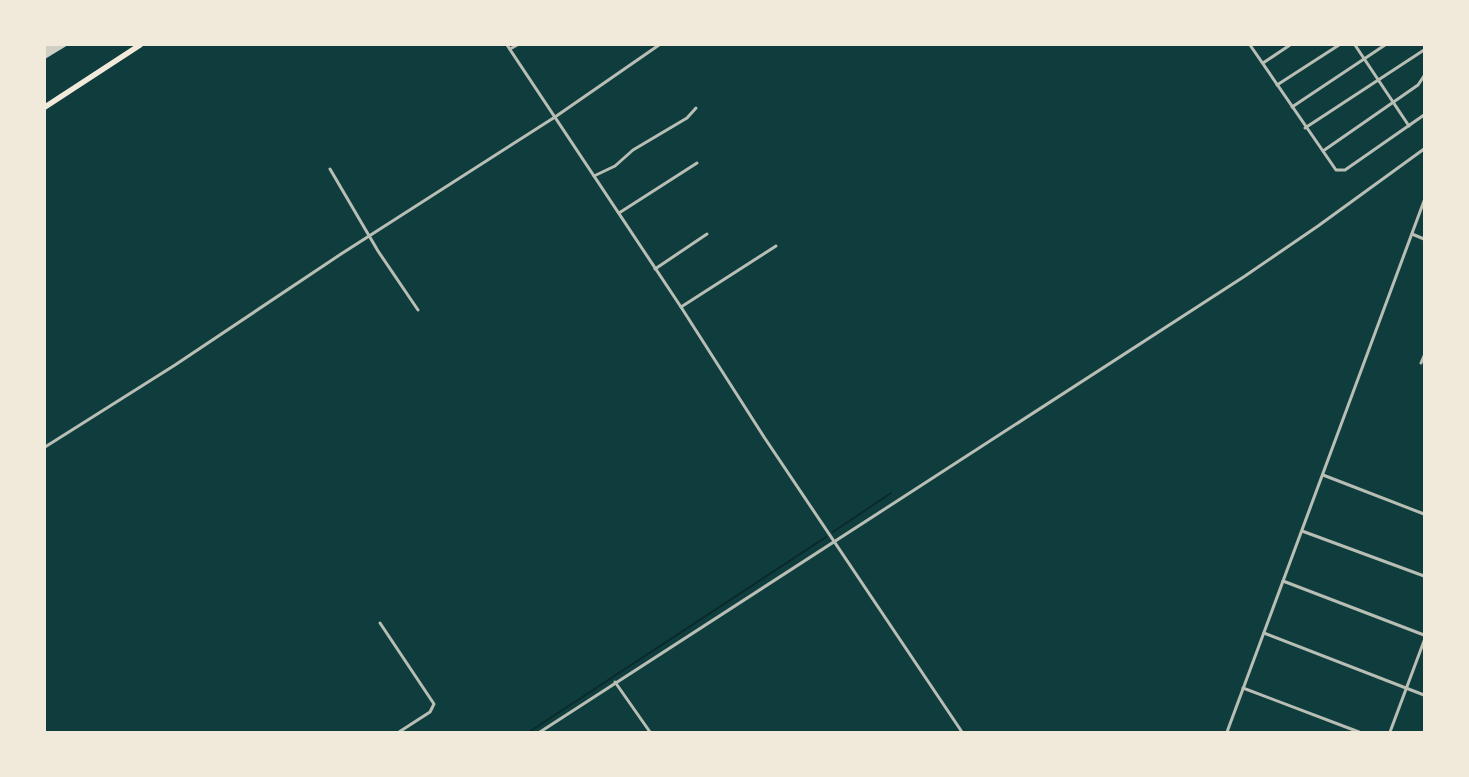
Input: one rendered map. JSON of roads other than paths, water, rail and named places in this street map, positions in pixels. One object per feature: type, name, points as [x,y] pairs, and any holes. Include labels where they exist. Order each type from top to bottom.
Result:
[{"type":"highway","points":[[45,107],[140,45]]},
{"type":"street","points":[[507,45],[833,540],[962,732]]},
{"type":"street","points":[[510,49],[517,45]]},
{"type":"street","points":[[45,447],[175,365],[371,235],[555,117],[660,45]]},
{"type":"street","points":[[1250,45],[1334,168],[1342,172],[1424,115]]},
{"type":"street","points":[[1263,63],[1290,45]]},
{"type":"street","points":[[1277,85],[1339,45]]},
{"type":"street","points":[[1355,45],[1409,126]]},
{"type":"street","points":[[1292,107],[1385,45]]},
{"type":"street","points":[[1306,128],[1424,50]]},
{"type":"street","points":[[1323,151],[1418,85],[1424,76]]},
{"type":"street","points":[[594,176],[615,166],[633,150],[687,118],[696,108]]},
{"type":"street","points":[[540,732],[833,540],[1245,276],[1424,149]]},
{"type":"street","points":[[619,213],[697,163]]},
{"type":"street","points":[[330,169],[371,235],[378,251],[418,310]]},
{"type":"street","points":[[1227,732],[1424,202]]},
{"type":"street","points":[[655,268],[707,234]]},
{"type":"street","points":[[1412,234],[1424,238]]},
{"type":"street","points":[[681,307],[776,246]]},
{"type":"street","points":[[1421,363],[1424,356]]},
{"type":"street","points":[[1323,475],[1424,514]]},
{"type":"street","points":[[1302,531],[1424,576]]},
{"type":"street","points":[[1283,581],[1424,635]]},
{"type":"street","points":[[380,623],[434,704],[430,712],[399,732]]},
{"type":"street","points":[[1264,633],[1424,695]]},
{"type":"street","points":[[1390,732],[1424,641]]},
{"type":"street","points":[[615,682],[650,732]]},
{"type":"street","points":[[1243,688],[1359,732]]},
{"type":"waterway","points":[[833,532],[891,493]]},
{"type":"waterway","points":[[529,732],[826,537]]}]
